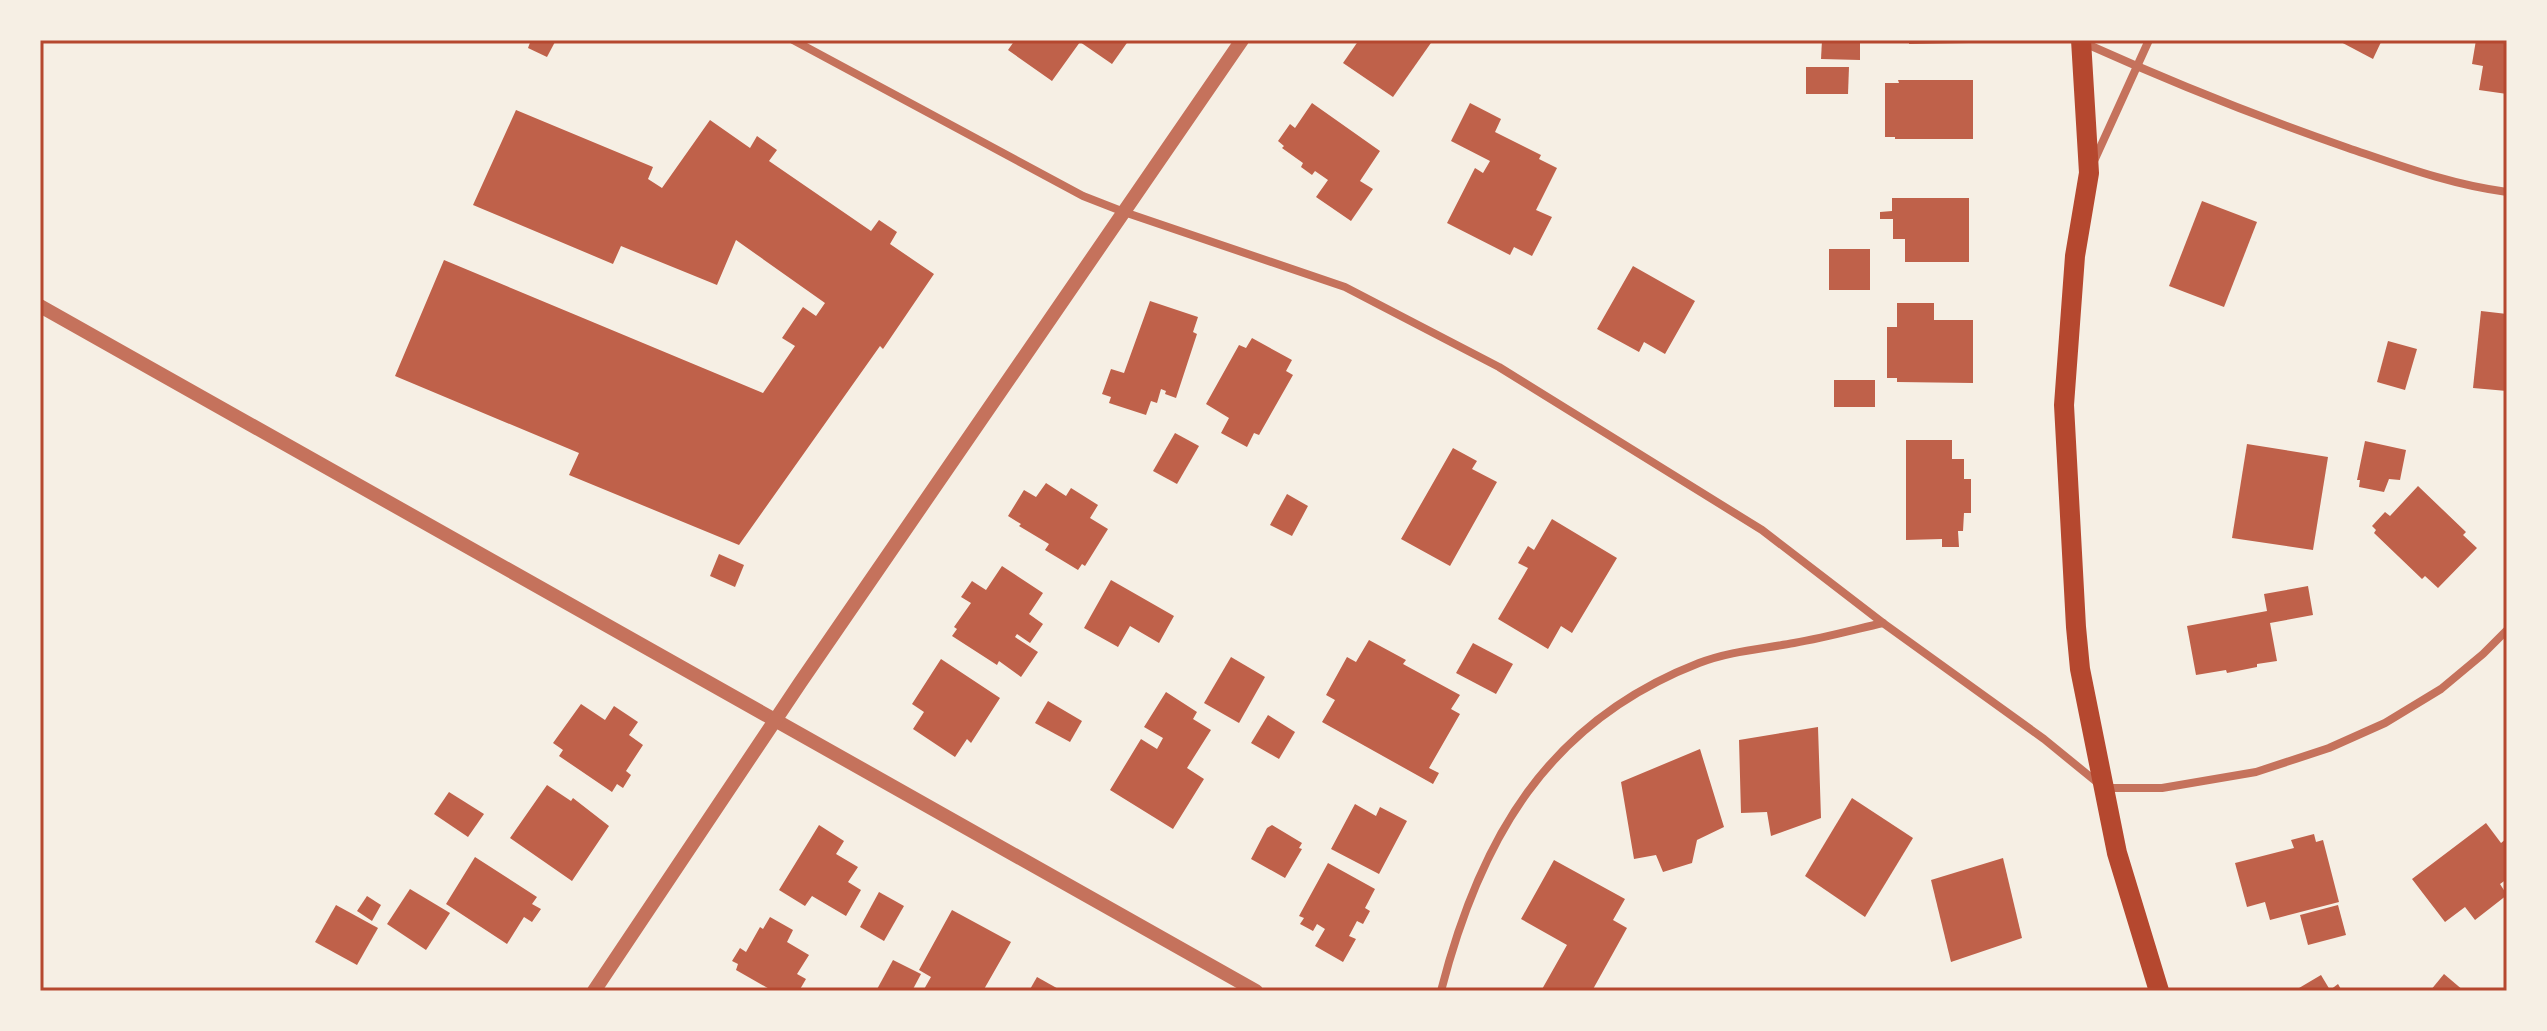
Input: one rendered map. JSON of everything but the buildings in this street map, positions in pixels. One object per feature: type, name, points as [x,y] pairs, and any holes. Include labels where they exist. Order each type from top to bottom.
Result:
[{"type":"main road","points":[[2081,41],[2089,173],[2075,256],[2064,405],[2076,627],[2080,669],[2117,853],[2159,991]]},
{"type":"street","points":[[793,40],[1083,196],[1345,287],[1499,367],[1762,530],[1883,623],[2044,739],[2104,788],[2162,788],[2256,772],[2329,748],[2385,723],[2441,689],[2507,630]]},
{"type":"street","points":[[594,991],[1242,40]]},
{"type":"street","points":[[2089,173],[2149,40]]},
{"type":"street","points":[[2081,41],[2297,131],[2420,173],[2507,192]]},
{"type":"street","points":[[40,306],[1256,991]]},
{"type":"street","points":[[1441,991],[1466,910],[1487,857],[1511,814],[1540,773],[1579,735],[1618,704],[1701,662],[1883,623]]}]
